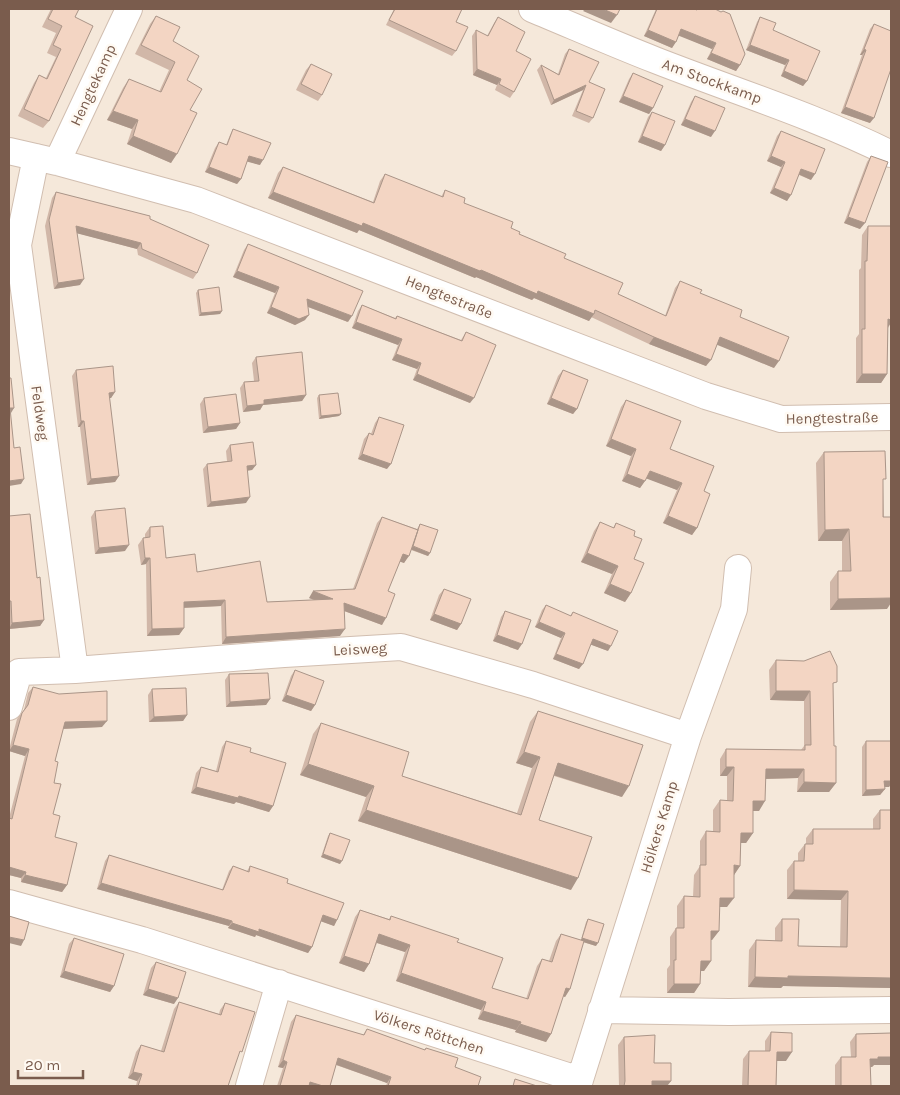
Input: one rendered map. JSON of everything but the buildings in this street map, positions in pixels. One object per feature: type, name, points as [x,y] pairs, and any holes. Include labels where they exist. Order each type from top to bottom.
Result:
[{"type":"street","name":"Hengtekamp","points":[[46,159],[129,9]]},
{"type":"street","name":"Am Stockkamp","points":[[532,9],[654,60],[787,108],[891,154]]},
{"type":"street","name":"Hengtestraße","points":[[9,151],[46,159],[196,200],[697,392],[780,419],[891,417]]},
{"type":"street","name":"Feldweg","points":[[46,159],[18,245],[75,670]]},
{"type":"street","name":"Hölkers Kamp","points":[[579,1083],[688,736],[734,609],[738,568]]},
{"type":"street","name":"Leisweg","points":[[9,707],[19,672],[75,670],[401,647],[533,685],[688,736]]},
{"type":"street","name":"Völkers Röttchen","points":[[9,903],[142,940],[279,983],[579,1083]]},
{"type":"street","points":[[248,1086],[279,983]]},
{"type":"street","points":[[601,1010],[729,1012],[891,1010]]},
{"type":"shaded area","points":[[9,9],[891,9],[891,1086],[9,1086]]}]
